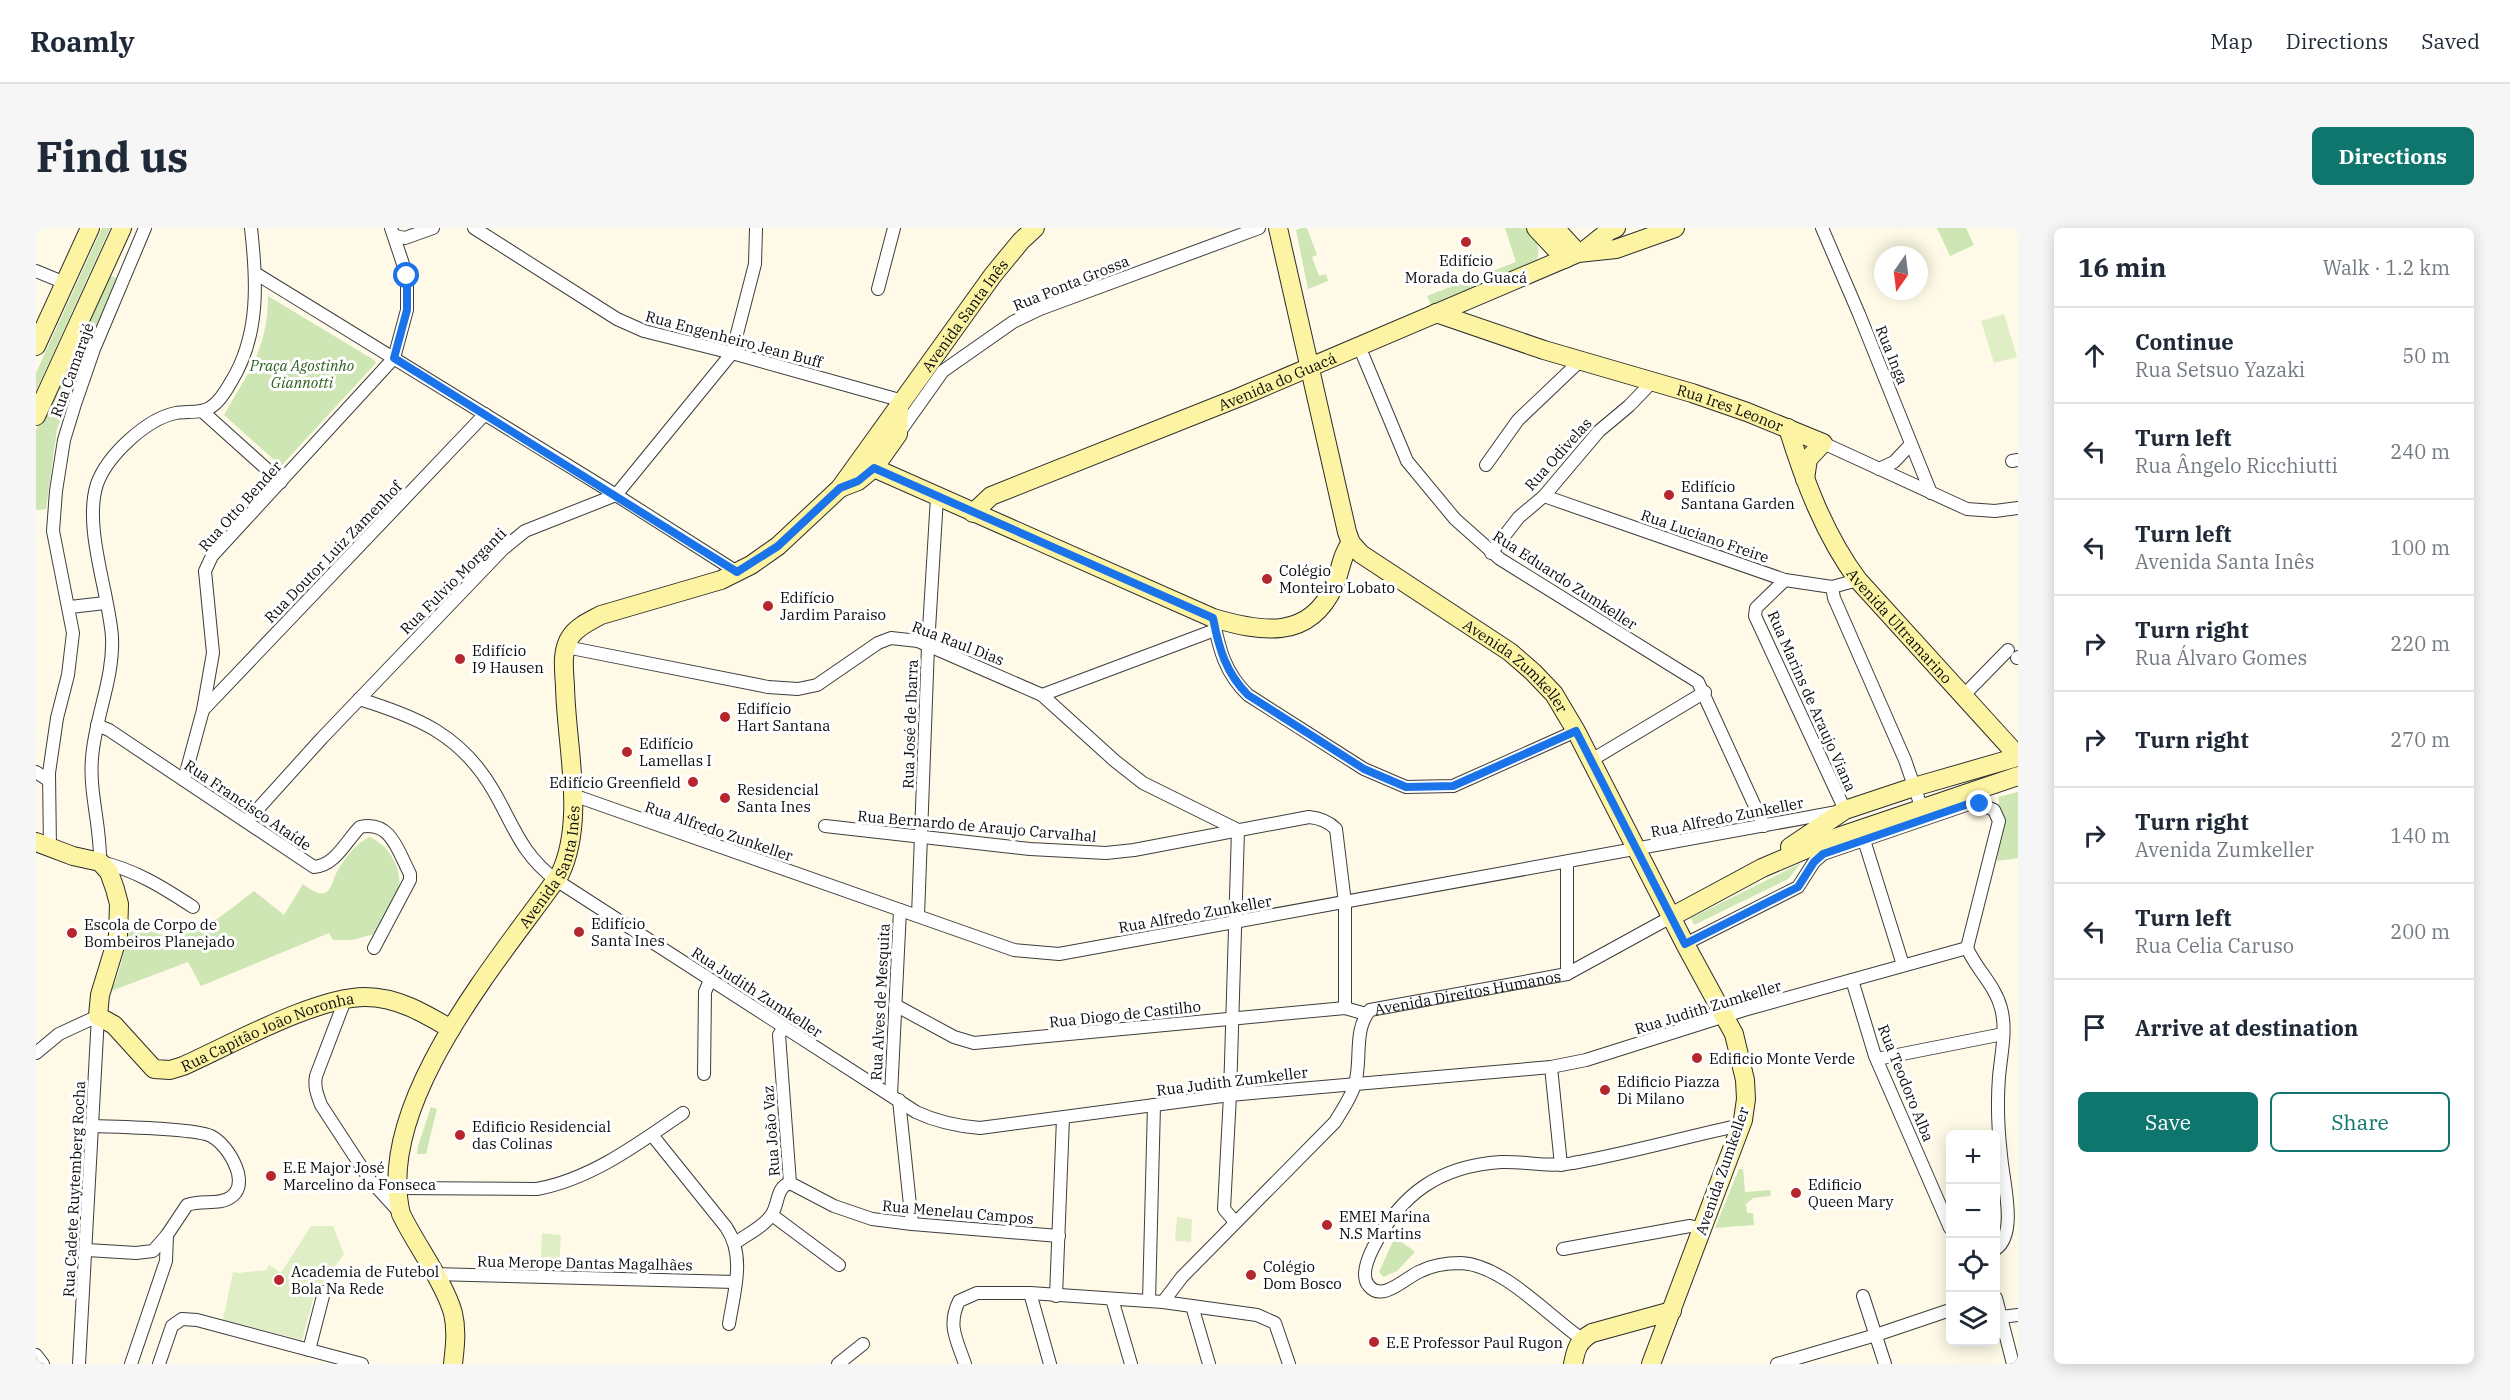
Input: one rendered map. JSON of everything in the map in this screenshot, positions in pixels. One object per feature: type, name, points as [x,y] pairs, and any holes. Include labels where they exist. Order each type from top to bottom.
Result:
[{"type":"street","points":[[36,346],[90,228]]},
{"type":"street","points":[[36,416],[122,228]]},
{"type":"street","name":"Rua Camarajé","points":[[43,845],[48,780],[57,718],[68,675],[73,633],[70,607],[61,583],[52,531],[64,440],[94,349],[145,228]]},
{"type":"street","points":[[36,1053],[59,1034],[98,1016],[100,995],[114,955],[119,920],[115,889],[109,872],[100,862],[100,836],[92,787],[92,758],[111,663],[112,636],[105,603],[93,505],[97,486],[105,467],[130,440],[152,424],[172,414],[202,411],[213,406],[227,389],[246,356],[255,306],[251,228]]},
{"type":"street","points":[[393,232],[407,238],[433,228]]},
{"type":"street","name":"Rua Engenheiro Jean Buff","points":[[474,228],[617,319],[644,331],[732,353],[901,404]]},
{"type":"street","name":"Rua Fulvio Morganti","points":[[247,821],[359,699],[503,549],[525,531],[616,495],[732,353],[755,264],[756,228]]},
{"type":"street","points":[[878,289],[894,228]]},
{"type":"street","name":"Avenida Santa Inês","points":[[854,476],[874,468],[891,434],[901,404],[1006,257],[1035,228]]},
{"type":"street","name":"Rua Ponta Grossa","points":[[891,434],[943,371],[1013,322],[1040,309],[1259,228]]},
{"type":"street","points":[[874,468],[1214,624],[1259,628],[1287,628],[1298,625],[1313,614],[1330,593],[1345,551],[1352,543],[1347,532],[1278,228]]},
{"type":"street","points":[[1536,228],[1576,254]]},
{"type":"street","name":"Avenida do Guacá","points":[[973,513],[991,496],[1240,398],[1576,254],[1616,228]]},
{"type":"street","name":"Avenida do Guacá","points":[[1576,254],[1616,249],[1676,228]]},
{"type":"street","name":"Rua Inga","points":[[1822,228],[1931,493]]},
{"type":"street","points":[[1558,229],[1576,254]]},
{"type":"street","points":[[393,232],[407,276],[407,310],[394,358]]},
{"type":"street","points":[[36,271],[65,283]]},
{"type":"street","points":[[255,273],[737,572]]},
{"type":"street","name":"Rua Ires Leonor","points":[[1436,313],[1580,361],[1653,381],[1747,412],[1976,511],[2018,508]]},
{"type":"street","name":"Rua Eduardo Zumkeller","points":[[1359,346],[1407,460],[1455,519],[1491,552],[1698,682],[1705,692],[1764,826]]},
{"type":"street","name":"Rua Otto Bender","points":[[184,780],[203,710],[213,653],[205,572],[212,556],[394,358]]},
{"type":"street","points":[[1486,465],[1518,420],[1580,361]]},
{"type":"street","name":"Rua Odivelas","points":[[1491,552],[1519,517],[1544,496],[1599,431],[1629,406],[1653,381]]},
{"type":"street","points":[[202,411],[281,482]]},
{"type":"street","name":"Rua Doutor Luiz Zamenhof","points":[[203,710],[485,414]]},
{"type":"street","name":"Avenida Ultramarino","points":[[1788,428],[1805,479],[1844,561],[1858,580],[2015,749]]},
{"type":"street","name":"Avenida Santa Inês","points":[[453,1364],[456,1332],[453,1314],[446,1296],[401,1214],[397,1188],[400,1143],[427,1077],[451,1029],[483,979],[556,880],[568,857],[573,795],[565,712],[564,658],[571,636],[584,624],[601,615],[721,580],[737,572],[778,546],[854,476],[891,434]]},
{"type":"street","points":[[1805,479],[1808,459],[1823,443]]},
{"type":"street","points":[[1879,470],[1894,462],[1911,444]]},
{"type":"street","name":"Rua Luciano Freire","points":[[1544,496],[1785,580],[1832,586],[1858,580]]},
{"type":"street","name":"Rua José de Ibarra","points":[[918,916],[928,646],[937,497]]},
{"type":"street","name":"Avenida Zumkeller","points":[[1352,543],[1361,554],[1510,652],[1554,694],[1576,731],[1685,944],[1734,1034],[1744,1071],[1746,1099],[1741,1125],[1651,1364]]},
{"type":"street","name":"Rua Marins de Araujo Viana","points":[[1785,580],[1756,608],[1755,616],[1843,811]]},
{"type":"street","points":[[1832,586],[1834,598],[1905,760],[1922,808]]},
{"type":"street","points":[[70,607],[105,603]]},
{"type":"street","points":[[1042,694],[1214,624]]},
{"type":"street","points":[[1214,624],[1226,664],[1234,681],[1248,695],[1364,769],[1406,787],[1453,786],[1576,731]]},
{"type":"street","name":"Rua Raul Dias","points":[[566,647],[768,687],[798,690],[817,684],[878,643],[891,638],[910,639],[1042,694],[1115,761],[1143,783],[1238,830]]},
{"type":"street","points":[[1964,695],[2014,655]]},
{"type":"street","points":[[1590,761],[1705,692]]},
{"type":"street","name":"Rua Judith Zumkeller","points":[[359,699],[426,723],[457,743],[474,761],[493,789],[532,860],[556,880],[895,1098],[936,1122],[953,1126],[980,1128],[1230,1095],[1551,1067],[1586,1060],[1726,1016],[1967,948]]},
{"type":"street","name":"Rua Francisco Ataíde","points":[[97,725],[109,730],[314,867],[322,867],[331,860],[360,827],[378,826],[387,832],[410,874],[410,880],[374,948]]},
{"type":"street","name":"Avenida Direitos Humanos","points":[[1762,867],[1770,858],[1843,811],[2015,749]]},
{"type":"street","points":[[36,772],[48,780]]},
{"type":"street","name":"Avenida Direitos Humanos","points":[[1163,1302],[1182,1277],[1335,1122],[1346,1105],[1355,1083],[1360,1035],[1366,1014],[1370,1010],[1567,974],[1762,867],[1823,842],[2018,776]]},
{"type":"street","name":"Rua Alfredo Zunkeller","points":[[573,795],[1014,950],[1059,954],[1843,811]]},
{"type":"street","points":[[1685,944],[1798,887],[1814,862],[1823,854],[1971,803],[1994,810],[1999,821],[1967,948],[1977,969],[1990,984],[2001,1006],[2003,1034],[1999,1080],[2000,1144],[2011,1228],[2006,1242],[2000,1246]]},
{"type":"street","name":"Rua Bernardo de Araujo Carvalhal","points":[[825,826],[1030,849],[1106,853],[1134,850],[1309,817],[1329,822],[1336,829],[1346,903],[1345,1008]]},
{"type":"street","points":[[1235,1222],[1224,1209],[1237,922],[1238,830]]},
{"type":"street","points":[[1864,840],[1903,965]]},
{"type":"street","points":[[43,845],[129,870],[193,907]]},
{"type":"street","points":[[1567,862],[1567,974]]},
{"type":"street","name":"Rua Alves de Mesquita","points":[[900,910],[895,1005],[895,1098],[912,1224]]},
{"type":"street","points":[[704,1074],[705,992],[710,980]]},
{"type":"street","name":"Rua Teodoro Alba","points":[[1852,980],[1877,1059],[1946,1219]]},
{"type":"street","name":"Rua Capitão João Noronha","points":[[98,1016],[118,1029],[154,1069],[170,1070],[306,1011],[365,997],[396,1002],[414,1008],[451,1029]]},
{"type":"street","points":[[345,1000],[316,1076],[314,1085],[316,1094],[363,1170],[401,1214]]},
{"type":"street","name":"Rua Diogo de Castilho","points":[[895,1005],[954,1037],[974,1043],[1345,1008],[1366,1014]]},
{"type":"street","name":"Rua Cadete Ruytemberg Rocha","points":[[79,1364],[98,1016]]},
{"type":"street","name":"Rua João Vaz","points":[[772,1215],[781,1189],[790,1183],[779,1035],[784,1027]]},
{"type":"street","points":[[1877,1059],[2003,1034]]},
{"type":"street","points":[[1551,1067],[1561,1165]]},
{"type":"street","points":[[1149,1301],[1154,1105]]},
{"type":"street","points":[[397,1188],[537,1189],[554,1186],[623,1155],[683,1113]]},
{"type":"street","points":[[1056,1296],[1063,1118]]},
{"type":"street","points":[[87,1250],[136,1253],[153,1251],[187,1205],[224,1201],[237,1191],[239,1176],[226,1150],[213,1137],[201,1133],[93,1125]]},
{"type":"street","points":[[1582,1339],[1557,1322],[1501,1276],[1482,1267],[1462,1263],[1441,1264],[1421,1270],[1388,1291],[1378,1292],[1369,1286],[1365,1276],[1368,1260],[1381,1233],[1418,1190],[1440,1174],[1461,1167],[1502,1162],[1561,1165],[1741,1125]]},
{"type":"street","points":[[652,1135],[726,1227],[735,1243],[737,1261],[729,1324]]},
{"type":"street","name":"Rua Menelau Campos","points":[[790,1183],[834,1206],[872,1219],[1059,1236]]},
{"type":"street","points":[[735,1243],[772,1215],[839,1265]]},
{"type":"street","points":[[1563,1249],[1690,1226],[1702,1229]]},
{"type":"street","points":[[131,1364],[166,1261],[167,1235]]},
{"type":"street","name":"Rua Merope Dantas Magalhães","points":[[434,1274],[735,1282]]},
{"type":"street","points":[[309,1350],[324,1293]]},
{"type":"street","points":[[965,1364],[953,1329],[953,1314],[959,1301],[977,1293],[1030,1293],[1163,1302],[1257,1315],[1269,1319],[1279,1330],[1289,1364]]},
{"type":"street","points":[[1030,1293],[1050,1364]]},
{"type":"street","points":[[1863,1296],[1885,1364]]},
{"type":"street","points":[[1112,1299],[1131,1364]]},
{"type":"street","points":[[1192,1306],[1209,1364]]},
{"type":"street","points":[[1573,1364],[1582,1339],[1619,1324],[1672,1311]]},
{"type":"street","points":[[1778,1364],[1946,1311]]},
{"type":"street","points":[[2000,1314],[2013,1364]]},
{"type":"street","points":[[2001,1317],[2018,1315]]},
{"type":"street","points":[[159,1364],[172,1326],[182,1318],[362,1364]]},
{"type":"street","points":[[838,1364],[863,1344]]},
{"type":"street","points":[[36,1355],[43,1364]]},
{"type":"green space","points":[[102,228],[110,228],[36,391],[36,373]]},
{"type":"green space","points":[[1307,228],[1317,255],[1312,257],[1319,276],[1326,274],[1328,281],[1308,289],[1296,230]]},
{"type":"green space","points":[[1505,228],[1526,228],[1537,244],[1536,262],[1431,305],[1427,296],[1516,262]]},
{"type":"green space","points":[[1937,228],[1966,228],[1974,245],[1950,256]]},
{"type":"green space","points":[[108,275],[117,278],[90,343],[92,355],[67,402],[57,429],[46,509],[36,510],[36,431],[68,344]]},
{"type":"green space","name":"Praça Agostinho Giannotti","points":[[268,296],[376,363],[281,466],[224,415],[260,346],[267,315]]},
{"type":"green space","points":[[2004,314],[2017,357],[1994,363],[1981,321]]},
{"type":"green space","points":[[2018,792],[2018,858],[1997,861],[2002,823],[1998,797]]},
{"type":"green space","points":[[370,837],[390,853],[399,877],[397,900],[379,933],[352,940],[333,940],[329,933],[201,986],[188,962],[111,991],[118,974],[128,922],[158,934],[172,936],[185,934],[198,930],[222,916],[254,891],[284,915],[303,884],[313,891],[325,893],[331,887],[347,857],[360,843]]},
{"type":"green space","points":[[1801,863],[1788,879],[1694,925],[1691,918]]},
{"type":"green space","points":[[431,1107],[437,1109],[426,1154],[417,1154],[418,1146]]},
{"type":"green space","points":[[1739,1169],[1743,1169],[1745,1192],[1770,1190],[1771,1196],[1753,1198],[1746,1204],[1747,1213],[1753,1213],[1754,1225],[1715,1228]]},
{"type":"green space","points":[[1177,1217],[1192,1219],[1191,1242],[1175,1241]]},
{"type":"green space","name":"Academia de Futebol Bola Na Rede","points":[[311,1226],[333,1226],[344,1254],[314,1295],[302,1340],[223,1320],[233,1272],[266,1270],[269,1265],[281,1273]]},
{"type":"green space","points":[[542,1233],[561,1235],[559,1265],[541,1263]]},
{"type":"green space","points":[[1395,1237],[1415,1252],[1397,1271],[1383,1277],[1379,1272]]},
{"type":"place","name":"Edifício Morada do Guacá","points":[[1466,242]]},
{"type":"place","name":"Edifício Santana Garden","points":[[1669,495]]},
{"type":"place","name":"Colégio Monteiro Lobato","points":[[1267,579]]},
{"type":"place","name":"Edifício Jardim Paraiso","points":[[768,606]]},
{"type":"place","name":"Edifício I9 Hausen","points":[[460,659]]},
{"type":"place","name":"Edifício Hart Santana","points":[[725,717]]},
{"type":"place","name":"Edifício Lamellas I","points":[[627,752]]},
{"type":"place","name":"Edifício Greenfield","points":[[693,782]]},
{"type":"place","name":"Residencial Santa Ines","points":[[725,798]]},
{"type":"place","name":"Edifício Santa Ines","points":[[579,932]]},
{"type":"place","name":"Escola de Corpo de Bombeiros Planejado","points":[[72,933]]},
{"type":"place","name":"Edificio Monte Verde","points":[[1697,1058]]},
{"type":"place","name":"Edificio Piazza Di Milano","points":[[1605,1090]]},
{"type":"place","name":"Edificio Residencial das Colinas","points":[[460,1135]]},
{"type":"place","name":"E.E Major José Marcelino da Fonseca","points":[[271,1176]]},
{"type":"place","name":"Edificio Queen Mary","points":[[1796,1193]]},
{"type":"place","name":"EMEI Marina N.S Martins","points":[[1327,1225]]},
{"type":"place","name":"Colégio Dom Bosco","points":[[1251,1275]]},
{"type":"place","name":"Academia de Futebol Bola Na Rede","points":[[279,1280]]},
{"type":"place","name":"E.E Professor Paul Rugon","points":[[1374,1342]]},
{"type":"route","points":[[407,276],[407,310],[394,358],[737,572],[778,546],[840,488],[858,481],[874,468],[1213,618],[1226,664],[1234,681],[1248,695],[1364,769],[1406,787],[1453,786],[1500,767],[1576,731],[1685,944],[1798,887],[1814,862],[1823,854],[1971,803],[1980,804]]}]
